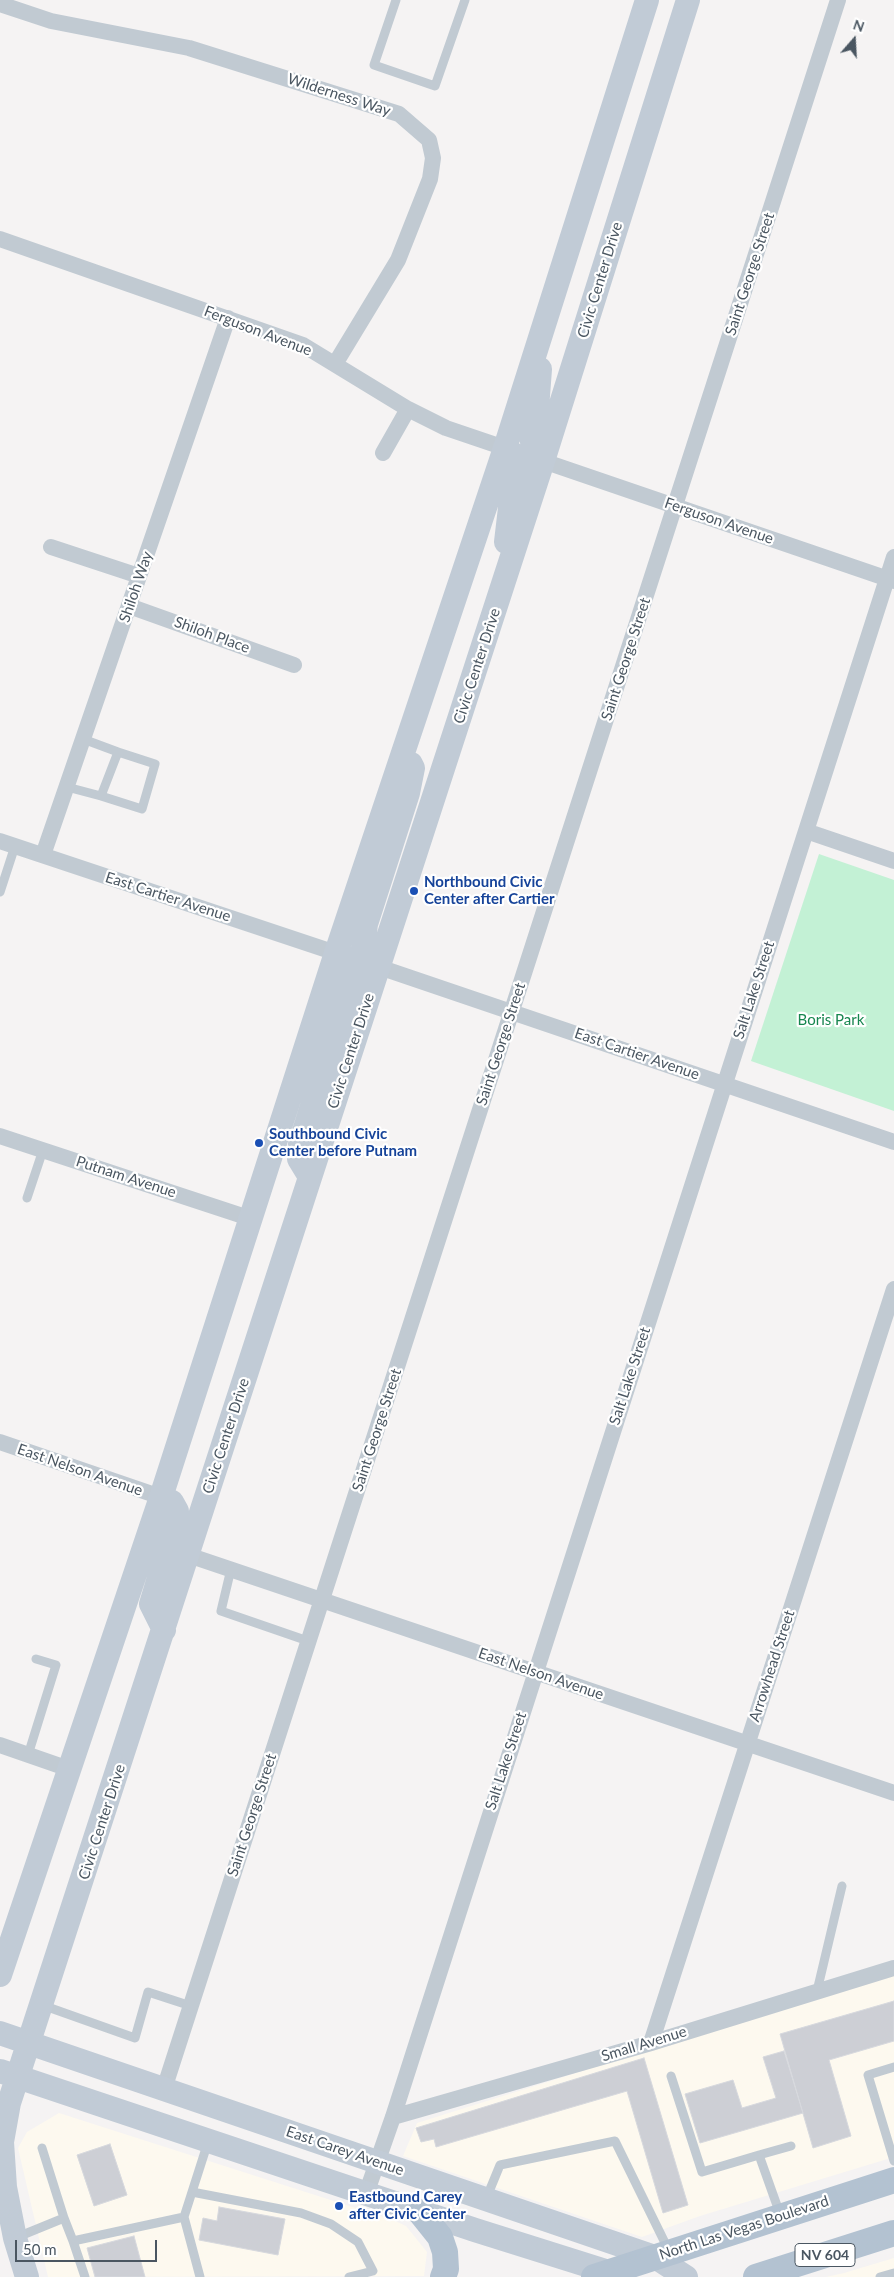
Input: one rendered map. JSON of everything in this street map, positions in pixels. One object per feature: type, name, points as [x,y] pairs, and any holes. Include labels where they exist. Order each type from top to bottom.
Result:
[{"type":"main road","points":[[0,1975],[161,1497],[336,953],[505,448],[647,0]]},
{"type":"main road","name":"Civic Center Drive","points":[[27,2277],[15,2238],[5,2187],[2,2142],[9,2103],[9,2074],[30,2042],[543,461],[688,0]]},
{"type":"main road","points":[[543,461],[536,456],[530,432],[537,410],[544,325]]},
{"type":"main road","points":[[500,594],[512,491],[520,466],[516,456],[505,448]]},
{"type":"main road","points":[[379,967],[366,959],[363,948],[366,924],[408,793],[413,768],[404,752]]},
{"type":"main road","points":[[310,1177],[300,1159],[300,1144],[353,976],[353,964],[345,957],[336,953]]},
{"type":"main road","points":[[161,1497],[172,1502],[177,1511],[174,1529],[151,1604],[164,1630]]},
{"type":"main road","name":"East Carey Avenue","points":[[0,2033],[486,2199],[662,2254],[686,2277]]},
{"type":"main road","points":[[9,2074],[610,2276]]},
{"type":"main road","name":"North Las Vegas Boulevard","points":[[610,2276],[662,2254],[894,2180]]},
{"type":"main road","points":[[420,2212],[440,2238],[446,2268],[443,2277]]},
{"type":"main road","name":"NV 604","points":[[756,2277],[894,2233]]},
{"type":"street","name":"Saint George Street","points":[[164,2089],[838,0]]},
{"type":"street","name":"Wilderness Way","points":[[0,4],[51,21],[188,48],[400,114],[429,140],[434,158],[430,179],[398,260],[335,364]]},
{"type":"street","name":"Ferguson Avenue","points":[[0,239],[303,345],[408,409],[446,428],[505,448]]},
{"type":"street","name":"Shiloh Way","points":[[43,855],[228,318]]},
{"type":"street","points":[[383,453],[408,409]]},
{"type":"street","name":"Ferguson Avenue","points":[[543,461],[891,580]]},
{"type":"street","points":[[51,547],[139,576]]},
{"type":"street","name":"Salt Lake Street","points":[[366,2194],[393,2117],[806,831],[891,580],[894,557]]},
{"type":"street","name":"Shiloh Place","points":[[129,606],[294,665]]},
{"type":"street","points":[[806,831],[894,861]]},
{"type":"street","name":"East Cartier Avenue","points":[[8,843],[336,953]]},
{"type":"street","name":"East Cartier Avenue","points":[[379,967],[894,1142]]},
{"type":"street","name":"Putnam Avenue","points":[[0,1136],[252,1219]]},
{"type":"street","name":"Arrowhead Street","points":[[651,2043],[894,1290]]},
{"type":"street","name":"East Nelson Avenue","points":[[0,1442],[161,1497]]},
{"type":"street","name":"East Nelson Avenue","points":[[188,1555],[894,1794]]},
{"type":"street","points":[[0,1745],[69,1769]]},
{"type":"street","name":"Small Avenue","points":[[393,2117],[651,2043],[817,1990],[894,1968]]},
{"type":"lane","points":[[396,0],[374,64],[435,86],[465,0]]},
{"type":"lane","points":[[67,787],[142,809],[155,764],[83,739]]},
{"type":"lane","points":[[101,796],[118,752]]},
{"type":"lane","points":[[0,892],[8,843]]},
{"type":"lane","points":[[27,1198],[43,1150]]},
{"type":"lane","points":[[232,1569],[221,1611],[308,1641]]},
{"type":"lane","points":[[28,1755],[56,1665],[36,1658]]},
{"type":"lane","points":[[817,1990],[842,1886]]},
{"type":"lane","points":[[42,2005],[135,2038],[148,1992],[191,2006]]},
{"type":"lane","points":[[894,2067],[868,2075],[894,2161]]},
{"type":"lane","points":[[671,2076],[702,2172],[791,2146]]},
{"type":"lane","points":[[200,2277],[184,2217],[208,2141]]},
{"type":"lane","points":[[486,2199],[500,2165],[615,2141],[662,2254]]},
{"type":"lane","points":[[42,2148],[85,2277]]},
{"type":"lane","points":[[759,2155],[781,2216]]},
{"type":"lane","points":[[192,2192],[301,2213],[331,2224],[358,2242],[373,2271],[349,2277]]},
{"type":"lane","points":[[73,2241],[184,2217]]},
{"type":"lane","points":[[15,2238],[64,2218]]},
{"type":"lane","points":[[880,2277],[894,2273]]},
{"type":"shaded area","points":[[894,1973],[894,2157],[700,2216],[642,2237],[403,2156],[417,2123]]},
{"type":"shaded area","points":[[59,2113],[393,2220],[406,2226],[427,2252],[424,2276],[48,2277],[18,2148],[27,2132]]},
{"type":"shaded area","points":[[894,2258],[894,2277],[826,2277],[844,2273]]},
{"type":"green space","name":"Boris Park","points":[[819,854],[894,880],[894,1111],[751,1061]]},
{"type":"building","points":[[894,2001],[894,2041],[829,2060],[851,2136],[813,2148],[780,2034]]},
{"type":"building","points":[[784,2051],[803,2113],[700,2143],[685,2094],[733,2080],[742,2108],[776,2098],[763,2057]]},
{"type":"building","points":[[644,2058],[688,2205],[663,2213],[627,2091],[436,2147],[434,2139],[421,2142],[416,2128]]},
{"type":"building","points":[[110,2144],[127,2195],[94,2206],[77,2155]]},
{"type":"building","points":[[219,2207],[285,2219],[278,2255],[199,2240],[203,2218],[217,2221]]},
{"type":"building","points":[[134,2236],[145,2277],[95,2277],[87,2248]]},
{"type":"place","name":"Northbound Civic Center after Cartier","points":[[414,891]]},
{"type":"place","name":"Southbound Civic Center before Putnam","points":[[259,1143]]},
{"type":"place","name":"Eastbound Carey after Civic Center","points":[[339,2206]]}]
